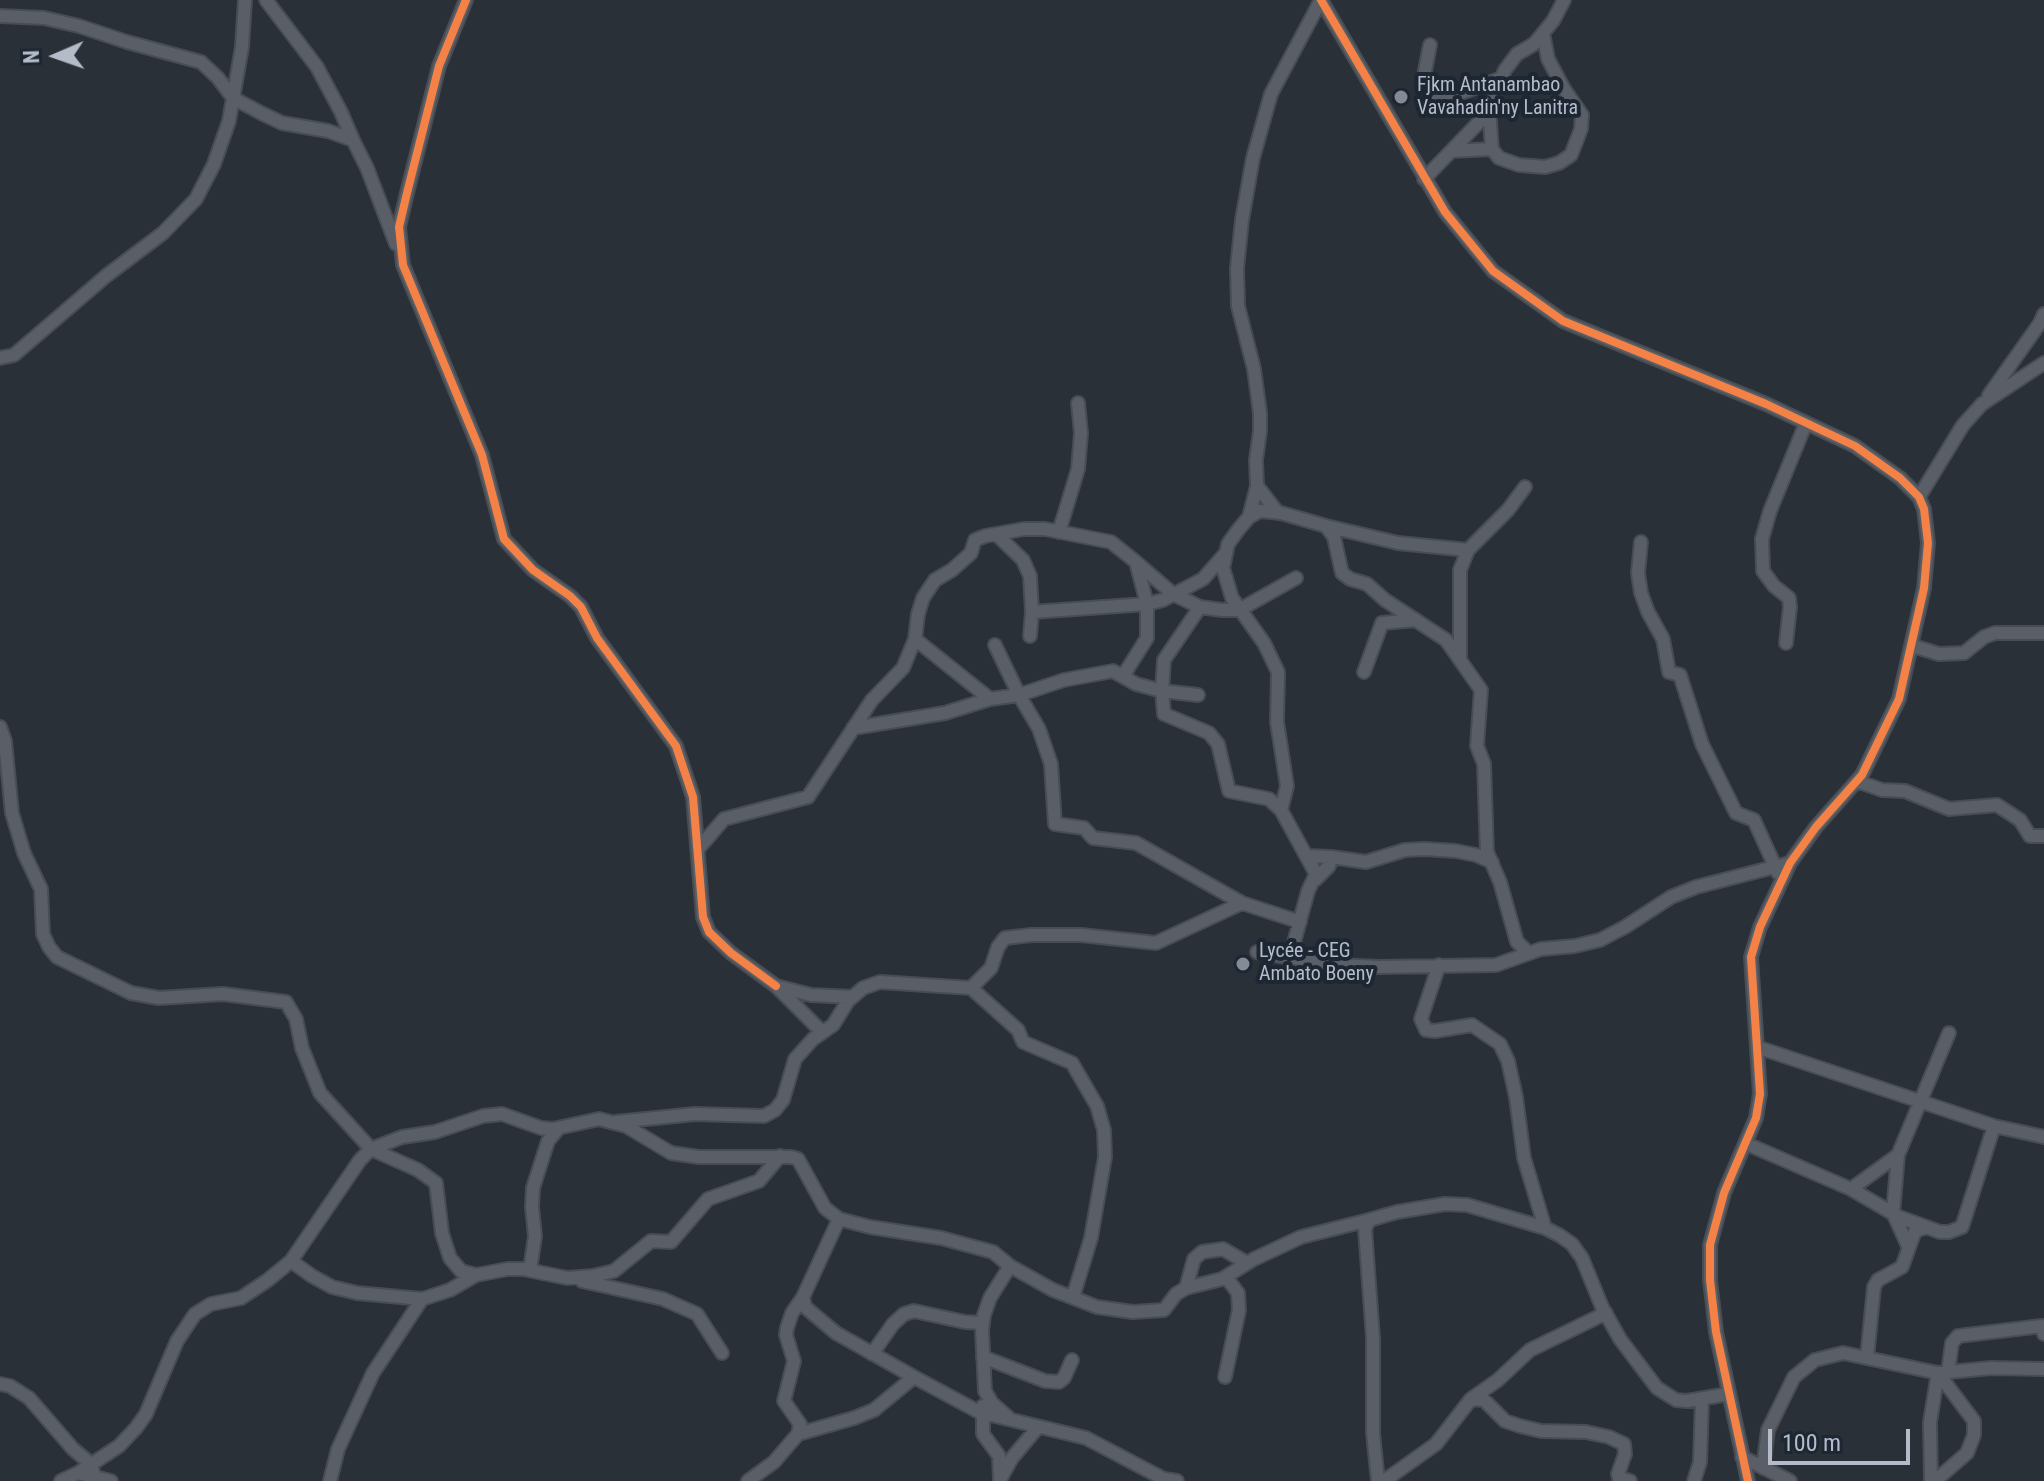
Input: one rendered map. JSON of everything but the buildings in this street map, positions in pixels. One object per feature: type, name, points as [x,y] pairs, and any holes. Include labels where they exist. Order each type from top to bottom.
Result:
[{"type":"street","points":[[0,358],[14,355],[106,276],[163,233],[196,199],[214,164],[229,121],[242,47],[245,0]]},
{"type":"street","points":[[266,0],[317,67],[367,168],[403,265],[482,455],[504,539],[533,570],[581,607],[597,638],[676,746],[693,797],[703,917],[709,932],[731,953],[776,986],[822,1032]]},
{"type":"street","points":[[403,265],[399,227],[410,179],[439,66],[466,0]]},
{"type":"street","points":[[1321,0],[1424,179],[1445,212],[1493,271],[1563,321],[1855,446],[1900,478],[1919,497],[1924,509],[1927,563],[1913,646],[1899,699],[1871,760],[1790,863],[1760,927],[1751,957],[1760,1094],[1756,1118],[1724,1193],[1710,1245],[1710,1280],[1728,1394],[1748,1481]]},
{"type":"street","points":[[1281,810],[1287,786],[1277,722],[1278,672],[1264,643],[1239,610],[1223,568],[1228,544],[1249,517],[1257,486],[1256,460],[1260,431],[1254,369],[1238,306],[1237,268],[1253,158],[1271,94],[1321,0]]},
{"type":"street","points":[[1424,179],[1485,116],[1517,54],[1534,44],[1564,0]]},
{"type":"street","points":[[0,16],[44,18],[79,26],[201,62],[233,98],[282,123],[328,131],[353,140]]},
{"type":"street","points":[[1489,106],[1492,149],[1499,158],[1519,165],[1545,167],[1571,155],[1581,129],[1582,115],[1548,59],[1543,33]]},
{"type":"street","points":[[1430,45],[1424,76],[1428,89],[1436,97],[1450,97],[1502,78]]},
{"type":"street","points":[[1451,151],[1492,149]]},
{"type":"street","points":[[1919,497],[1963,425],[2025,346],[2044,314]]},
{"type":"street","points":[[1982,404],[2044,363]]},
{"type":"street","points":[[1059,532],[1078,469],[1081,433],[1078,403]]},
{"type":"street","points":[[1786,643],[1789,598],[1774,586],[1763,571],[1762,539],[1770,511],[1806,423]]},
{"type":"street","points":[[1257,486],[1278,513]]},
{"type":"street","points":[[1460,659],[1460,570],[1468,550],[1508,510],[1525,487]]},
{"type":"street","points":[[1249,517],[1260,511],[1278,513],[1398,543],[1468,550]]},
{"type":"street","points":[[1326,526],[1334,537],[1342,573],[1367,584],[1446,640],[1481,690],[1477,746],[1484,764],[1487,852],[1517,942],[1529,953]]},
{"type":"street","points":[[698,849],[724,819],[808,797],[872,700],[903,668],[915,639],[923,598],[935,580],[971,553],[975,540],[1024,529],[1111,542],[1173,594],[1200,607],[1239,610],[1296,578]]},
{"type":"street","points":[[996,534],[1023,560],[1030,576],[1030,636]]},
{"type":"street","points":[[1641,542],[1638,573],[1641,593],[1663,639],[1669,672],[1680,675],[1702,744],[1736,813],[1754,820],[1773,867],[1783,879]]},
{"type":"street","points":[[1032,612],[1147,604],[1163,600],[1203,579],[1227,552]]},
{"type":"street","points":[[1123,676],[1147,638],[1147,604],[1136,562]]},
{"type":"street","points":[[1200,607],[1164,660],[1164,714],[1209,733],[1218,744],[1229,791],[1269,799],[1281,810],[1316,874],[1315,880]]},
{"type":"street","points":[[1364,672],[1382,623],[1416,620]]},
{"type":"street","points":[[1913,646],[1939,654],[1964,653],[1984,637],[1995,633],[2044,633]]},
{"type":"street","points":[[915,639],[990,699]]},
{"type":"street","points":[[995,645],[1039,729],[1051,764],[1055,824],[1084,828],[1093,838],[1136,843],[1242,903],[1300,922]]},
{"type":"street","points":[[853,728],[945,713],[990,699],[1019,695],[1064,680],[1113,671],[1136,684],[1198,695]]},
{"type":"street","points":[[0,727],[5,741],[12,813],[24,853],[41,889],[43,934],[57,957],[131,993],[159,998],[223,994],[286,1002],[296,1019],[302,1048],[320,1093],[371,1149],[418,1170],[436,1183],[442,1233],[450,1258],[461,1271],[476,1275]]},
{"type":"street","points":[[1857,781],[1882,790],[1905,791],[1949,809],[1997,805],[2020,820],[2030,836],[2044,836]]},
{"type":"street","points":[[1307,856],[1366,862],[1405,850],[1424,849],[1466,853],[1492,862]]},
{"type":"street","points":[[1290,957],[1308,891],[1329,866],[1331,857]]},
{"type":"street","points":[[1257,952],[1365,967],[1496,965],[1541,949],[1600,940],[1684,892],[1790,863]]},
{"type":"street","points":[[971,988],[991,968],[998,947],[1005,938],[1081,935],[1156,943],[1242,903]]},
{"type":"street","points":[[1439,965],[1421,1019],[1426,1030],[1472,1025],[1500,1044],[1508,1061],[1516,1097],[1524,1158],[1545,1228]]},
{"type":"street","points":[[613,1123],[695,1114],[764,1116],[775,1110],[783,1100],[795,1059],[833,1025],[852,997],[863,988],[880,982],[971,988],[1018,1030],[1023,1042],[1072,1063],[1097,1106],[1104,1130],[1105,1157],[1091,1238],[1073,1297]]},
{"type":"street","points":[[776,986],[811,995],[852,997]]},
{"type":"street","points":[[1908,1246],[1893,1213],[1898,1155],[1949,1033]]},
{"type":"street","points":[[1757,1047],[1994,1126],[2044,1137]]},
{"type":"street","points":[[61,1481],[93,1470],[119,1446],[141,1421],[177,1341],[195,1314],[211,1304],[241,1298],[291,1261],[360,1160],[371,1149],[402,1137],[435,1132],[483,1116],[502,1114],[541,1128],[558,1129],[599,1119],[626,1126],[671,1153],[699,1157],[780,1156],[798,1159],[825,1208],[839,1219],[980,1248],[993,1252],[1010,1266],[1097,1307],[1150,1312],[1164,1310],[1176,1294],[1186,1288],[1226,1277],[1247,1263],[1301,1237],[1409,1210],[1445,1204],[1467,1205],[1545,1228],[1572,1244],[1582,1258],[1620,1339],[1657,1388],[1676,1400],[1702,1400],[1728,1394]]},
{"type":"street","points":[[1747,1144],[1940,1232],[1962,1227],[1994,1126]]},
{"type":"street","points":[[530,1270],[535,1236],[533,1188],[548,1141],[558,1129]]},
{"type":"street","points":[[1851,1189],[1898,1155]]},
{"type":"street","points":[[567,1278],[614,1271],[651,1241],[671,1242],[708,1199],[759,1181],[780,1156]]},
{"type":"street","points":[[748,1481],[774,1462],[798,1434],[800,1424],[784,1401],[794,1361],[786,1335],[792,1313],[803,1297],[839,1219]]},
{"type":"street","points":[[1369,1220],[1365,1229],[1373,1338],[1373,1433],[1381,1481],[1436,1444],[1471,1399],[1498,1380],[1530,1350],[1606,1313]]},
{"type":"street","points":[[1867,1358],[1874,1287],[1878,1280],[1902,1267],[1915,1231],[1927,1227]]},
{"type":"street","points":[[1186,1288],[1194,1259],[1202,1252],[1223,1249],[1247,1263]]},
{"type":"street","points":[[291,1261],[332,1287],[357,1293],[422,1299],[450,1290],[476,1275],[508,1269],[530,1270],[663,1299],[697,1314],[722,1353]]},
{"type":"street","points":[[1000,1480],[999,1456],[983,1434],[983,1323],[990,1298],[1010,1266]]},
{"type":"street","points":[[1225,1377],[1239,1310],[1238,1293],[1226,1277]]},
{"type":"street","points":[[803,1297],[805,1307],[836,1333],[983,1413],[1086,1438],[1164,1479],[1177,1481]]},
{"type":"street","points":[[330,1481],[338,1449],[373,1373],[422,1299]]},
{"type":"street","points":[[872,1354],[893,1324],[904,1314],[914,1311],[950,1320],[983,1323]]},
{"type":"street","points":[[1933,1481],[1930,1422],[1952,1343],[1958,1336],[2042,1326],[2044,1334]]},
{"type":"street","points":[[1763,1468],[1768,1430],[1794,1377],[1815,1360],[1843,1353],[1943,1373],[1991,1368],[2044,1369]]},
{"type":"street","points":[[983,1357],[1045,1381],[1059,1382],[1072,1360]]},
{"type":"street","points":[[1933,1481],[1967,1453],[1974,1435],[1974,1421],[1943,1373]]},
{"type":"street","points":[[798,1434],[874,1410],[914,1377]]},
{"type":"street","points":[[0,1384],[10,1386],[29,1398],[93,1470],[111,1481]]},
{"type":"street","points":[[985,1391],[992,1403],[1012,1421]]},
{"type":"street","points":[[1471,1399],[1484,1400],[1505,1421],[1520,1426],[1541,1431],[1586,1432],[1624,1444],[1625,1454],[1618,1474],[1619,1478],[1630,1481]]},
{"type":"street","points":[[1694,1481],[1700,1462],[1702,1400]]},
{"type":"street","points":[[1000,1480],[1012,1458],[1038,1427]]},
{"type":"street","points":[[1742,1457],[1790,1481]]},
{"type":"cycle path","points":[[466,0],[439,66],[407,193],[399,227],[403,265],[482,455],[504,539],[533,570],[581,607],[597,638],[676,746],[693,797],[703,917],[709,932],[731,953],[776,986]]},
{"type":"cycle path","points":[[1321,0],[1445,212],[1493,271],[1563,321],[1766,404],[1855,446],[1900,478],[1919,497],[1924,509],[1928,543],[1924,588],[1899,699],[1862,775],[1816,827],[1790,863],[1760,927],[1751,957],[1760,1094],[1756,1118],[1724,1193],[1710,1245],[1710,1280],[1716,1332],[1748,1481]]},
{"type":"place","name":"Fjkm Antanambao Vavahadin'ny Lanitra","points":[[1401,97]]},
{"type":"place","name":"Lycée - CEG Ambato Boeny","points":[[1243,964]]}]
